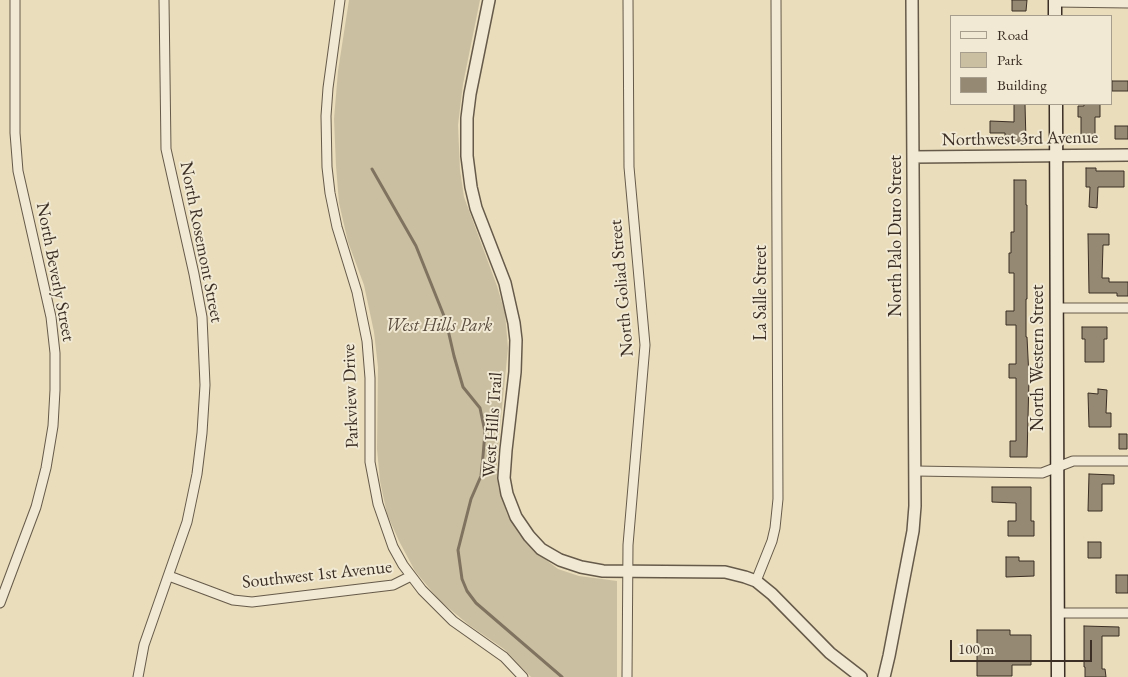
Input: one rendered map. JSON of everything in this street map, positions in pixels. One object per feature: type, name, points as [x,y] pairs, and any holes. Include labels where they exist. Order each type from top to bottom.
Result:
[{"type":"main road","points":[[1054,1],[1055,15]]},
{"type":"main road","name":"North Western Street","points":[[1056,105],[1058,677]]},
{"type":"street","name":"North Beverly Street","points":[[0,603],[40,492],[53,426],[55,390],[51,317],[18,171],[15,133],[15,0]]},
{"type":"street","name":"North Rosemont Street","points":[[138,677],[144,645],[187,522],[197,474],[205,385],[202,316],[166,149],[164,0]]},
{"type":"street","name":"Parkview Drive","points":[[340,0],[326,116],[328,167],[330,193],[340,239],[357,292],[367,341],[370,378],[369,451],[373,487],[393,547],[411,576],[444,612],[504,657],[523,677]]},
{"type":"street","name":"West Hills Trail","points":[[489,0],[470,94],[466,137],[469,175],[476,208],[505,283],[512,309],[516,340],[515,372],[504,478],[507,494],[516,517],[541,549],[560,560],[581,567],[603,571],[627,572],[725,572],[756,581],[772,594],[830,652],[861,677]]},
{"type":"street","name":"North Goliad Street","points":[[627,677],[628,545],[645,345],[629,167],[628,0]]},
{"type":"street","name":"La Salle Street","points":[[756,581],[772,541],[778,499],[776,0]]},
{"type":"street","name":"North Palo Duro Street","points":[[884,677],[914,520],[912,0]]},
{"type":"street","points":[[1054,1],[1128,3]]},
{"type":"street","name":"Northwest 3rd Avenue","points":[[913,158],[1128,156]]},
{"type":"street","points":[[1056,308],[1128,308]]},
{"type":"street","points":[[915,471],[1042,473],[1073,461],[1128,461]]},
{"type":"street","name":"Southwest 1st Avenue","points":[[169,576],[233,600],[252,602],[393,585],[411,576]]},
{"type":"street","points":[[1057,613],[1128,613]]},
{"type":"green space","name":"West Hills Park","points":[[349,0],[480,0],[463,84],[458,125],[460,170],[464,197],[505,313],[508,348],[497,458],[498,486],[507,514],[519,534],[537,553],[558,569],[579,576],[617,581],[617,677],[531,677],[504,649],[469,625],[439,600],[415,571],[387,514],[380,481],[377,449],[378,367],[374,332],[364,285],[348,242],[339,203],[336,166],[334,119],[338,71]]},
{"type":"building","points":[[1012,0],[1027,0],[1026,11],[1012,11]]},
{"type":"building","points":[[1113,81],[1128,81],[1128,91],[1113,91]]},
{"type":"building","points":[[1014,105],[1025,105],[1026,142],[1005,142],[1005,133],[990,133],[990,121],[1014,122]]},
{"type":"building","points":[[1100,105],[1100,117],[1095,117],[1095,139],[1081,139],[1081,117],[1078,117],[1078,106]]},
{"type":"building","points":[[1115,126],[1128,126],[1128,139],[1115,139]]},
{"type":"building","points":[[1086,168],[1096,168],[1096,171],[1124,171],[1124,187],[1098,187],[1097,208],[1089,207],[1090,187],[1086,187]]},
{"type":"building","points":[[1014,180],[1026,180],[1026,337],[1029,378],[1027,457],[1010,457],[1010,441],[1016,441],[1016,378],[1009,378],[1009,364],[1016,364],[1016,325],[1006,325],[1006,311],[1014,311],[1014,273],[1009,273],[1009,253],[1011,253],[1011,232],[1014,232]]},
{"type":"building","points":[[1088,234],[1109,234],[1109,245],[1103,245],[1102,278],[1109,278],[1109,282],[1128,282],[1128,296],[1117,296],[1117,293],[1089,293]]},
{"type":"building","points":[[1082,327],[1107,327],[1107,339],[1104,339],[1104,362],[1085,362],[1085,339],[1082,339]]},
{"type":"building","points":[[1098,389],[1107,390],[1106,413],[1111,413],[1111,427],[1089,427],[1088,393],[1098,394]]},
{"type":"building","points":[[1119,434],[1127,434],[1127,449],[1119,449]]},
{"type":"building","points":[[1089,474],[1114,475],[1114,484],[1102,484],[1102,511],[1088,511]]},
{"type":"building","points":[[992,487],[1031,487],[1031,521],[1034,521],[1034,536],[1008,536],[1008,521],[1016,521],[1016,503],[992,502]]},
{"type":"building","points":[[1088,542],[1101,542],[1101,558],[1088,558]]},
{"type":"building","points":[[1006,557],[1019,557],[1019,561],[1034,561],[1034,576],[1006,577]]},
{"type":"building","points":[[1116,575],[1128,575],[1128,593],[1116,593]]},
{"type":"building","points":[[1084,626],[1119,627],[1119,636],[1102,636],[1102,669],[1105,669],[1106,677],[1085,677]]},
{"type":"building","points":[[977,630],[1010,630],[1010,635],[1031,635],[1031,665],[1012,665],[1012,676],[977,676]]},
{"type":"waterway","points":[[372,169],[416,246],[446,321],[463,387],[480,408],[485,432],[481,476],[471,499],[458,550],[462,579],[467,591],[476,603],[562,677]]}]
